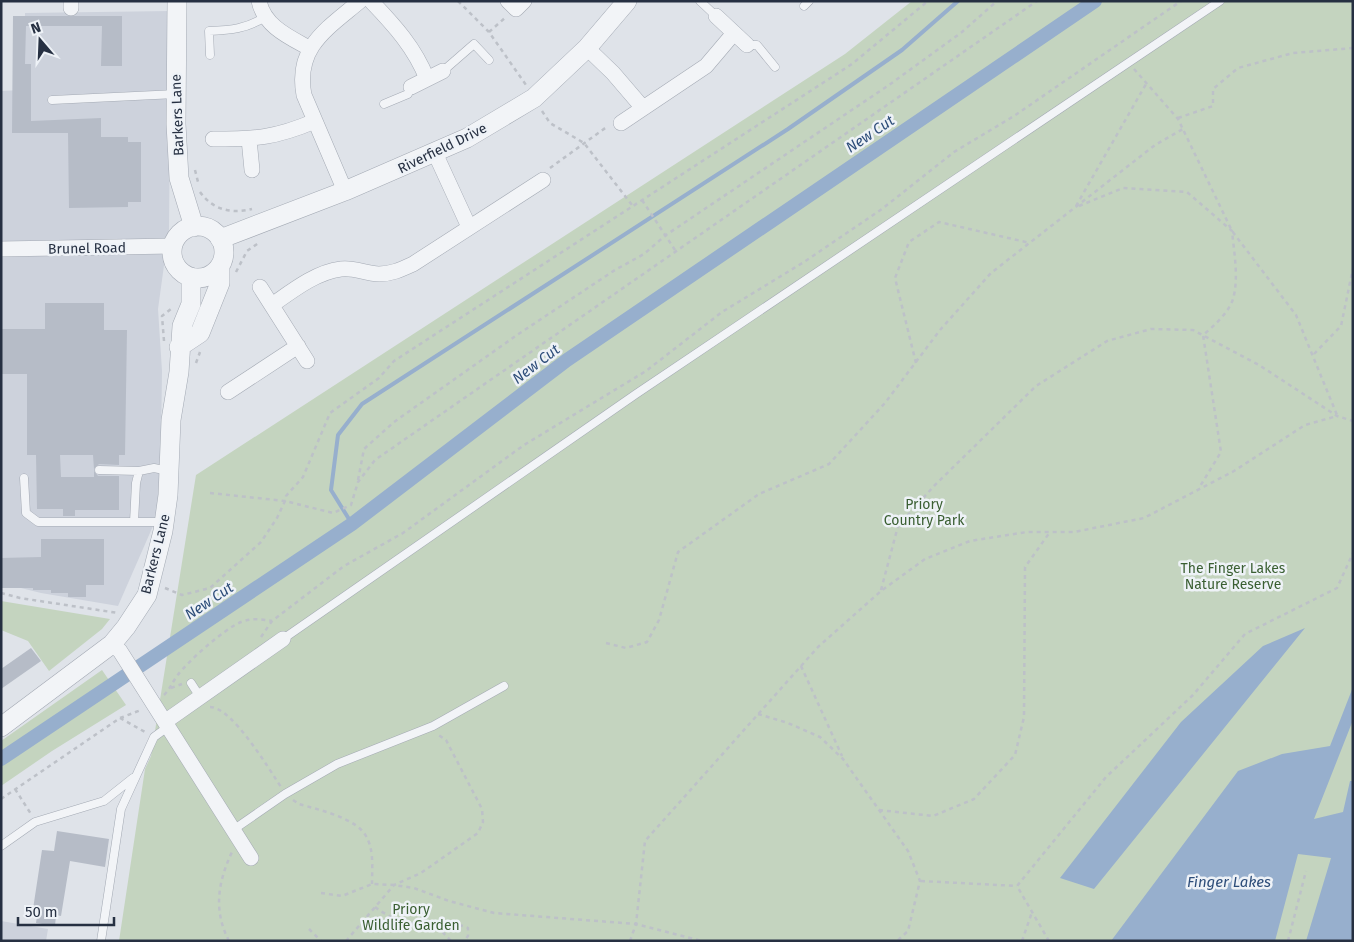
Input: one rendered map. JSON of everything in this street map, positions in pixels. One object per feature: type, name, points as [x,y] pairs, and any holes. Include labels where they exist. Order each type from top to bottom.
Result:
[{"type":"street","name":"Barkers Lane","points":[[177,1],[176,94],[179,178],[194,226]]},
{"type":"street","points":[[259,1],[265,17],[282,33],[309,48]]},
{"type":"street","points":[[345,192],[304,95],[302,81],[303,65],[309,48],[318,37],[360,1]]},
{"type":"street","points":[[371,1],[402,34],[414,52],[427,79]]},
{"type":"street","name":"Riverfield Drive","points":[[220,239],[345,192],[466,138],[534,98],[587,48],[627,1]]},
{"type":"street","points":[[716,16],[747,45]]},
{"type":"street","points":[[621,123],[706,66],[734,33]]},
{"type":"street","points":[[587,48],[613,72],[643,108]]},
{"type":"street","points":[[410,87],[443,71]]},
{"type":"street","points":[[213,139],[249,139],[284,134],[315,121]]},
{"type":"street","points":[[249,139],[252,170]]},
{"type":"street","points":[[435,153],[469,227]]},
{"type":"street","points":[[272,305],[299,286],[328,271],[343,268],[379,274],[395,272],[413,264],[543,180]]},
{"type":"street","points":[[179,347],[200,333],[220,283],[228,270],[224,248],[220,239],[207,228],[194,226],[187,228],[178,236],[173,246],[175,263],[179,269],[191,277],[207,276],[228,270]]},
{"type":"street","name":"Brunel Road","points":[[1,249],[173,246]]},
{"type":"street","name":"Barkers Lane","points":[[1,728],[117,651],[126,627],[147,595],[164,522],[169,472],[171,420],[179,372],[179,347],[182,326],[191,304],[191,277]]},
{"type":"street","points":[[260,287],[307,361]]},
{"type":"street","points":[[228,392],[298,346]]},
{"type":"street","points":[[167,723],[200,697],[283,639]]},
{"type":"street","points":[[117,651],[167,723],[251,858]]},
{"type":"lane","points":[[700,1],[716,16]]},
{"type":"lane","points":[[283,639],[636,394],[1220,1]]},
{"type":"lane","points":[[210,55],[209,31],[240,30],[265,17]]},
{"type":"lane","points":[[443,71],[474,44],[488,60]]},
{"type":"lane","points":[[747,45],[757,45],[775,67]]},
{"type":"lane","points":[[384,104],[408,94],[410,87]]},
{"type":"lane","points":[[52,100],[176,94]]},
{"type":"lane","points":[[98,470],[139,471],[154,468],[169,472]]},
{"type":"lane","points":[[134,522],[136,483],[139,471]]},
{"type":"lane","points":[[24,478],[26,513],[38,522],[164,522]]},
{"type":"lane","points":[[191,683],[200,697]]},
{"type":"lane","points":[[236,833],[285,794],[337,764],[433,726],[504,686]]},
{"type":"lane","points":[[101,941],[121,809],[154,737],[167,723]]},
{"type":"lane","points":[[1,846],[35,822],[104,801],[135,776]]},
{"type":"path","points":[[921,1],[924,4]]},
{"type":"path","points":[[160,586],[182,595],[210,588],[261,542],[276,518],[286,496],[303,477],[330,413],[379,378],[394,361],[852,64],[928,1]]},
{"type":"path","points":[[210,493],[284,501],[333,513],[351,505],[358,482],[364,449],[394,422],[540,320],[615,270],[644,254],[666,235],[912,69],[962,32],[997,1]]},
{"type":"path","points":[[358,482],[374,460],[1037,1]]},
{"type":"path","points":[[260,639],[272,621],[344,566],[403,533],[524,445],[646,371],[722,312],[812,256],[882,209],[954,152],[1014,116],[1181,1]]},
{"type":"path","points":[[489,32],[516,4]]},
{"type":"path","points":[[1178,118],[1213,106],[1213,89],[1238,68],[1293,54],[1353,48]]},
{"type":"path","points":[[1127,62],[1178,118],[1232,231],[1296,316],[1337,416]]},
{"type":"path","points":[[1075,208],[1146,84]]},
{"type":"path","points":[[543,180],[548,169],[614,121],[621,123]]},
{"type":"path","points":[[606,643],[626,648],[647,642],[659,620],[678,552],[760,494],[829,464],[885,403],[940,330],[991,273],[1154,145],[1183,129]]},
{"type":"path","points":[[1075,208],[1123,188],[1187,192],[1232,231],[1235,261],[1233,300],[1216,325],[1203,335]]},
{"type":"path","points":[[642,199],[675,250]]},
{"type":"path","points":[[916,363],[895,278],[909,242],[940,222],[1030,243]]},
{"type":"path","points":[[228,270],[247,251],[267,238]]},
{"type":"path","points":[[1313,354],[1341,326],[1353,268]]},
{"type":"path","points":[[881,591],[898,526],[934,486],[1036,386],[1107,342],[1151,329],[1193,330],[1258,366],[1337,416],[1353,421]]},
{"type":"path","points":[[1198,490],[1220,452],[1203,335]]},
{"type":"path","points":[[193,370],[202,345]]},
{"type":"path","points":[[630,941],[636,924],[645,841],[800,666],[818,647],[881,591],[925,559],[970,541],[1027,532],[1074,532],[1144,518],[1234,471],[1305,425],[1337,416]]},
{"type":"path","points":[[879,810],[933,816],[974,799],[1015,755],[1024,717],[1025,567],[1050,532]]},
{"type":"path","points":[[1016,886],[1106,777],[1193,695],[1245,634],[1337,588],[1353,553]]},
{"type":"path","points":[[1,593],[20,598],[119,614]]},
{"type":"path","points":[[1,799],[120,718],[153,702],[172,688],[176,677],[209,644],[240,622],[255,618],[272,621]]},
{"type":"path","points":[[800,666],[843,758],[908,851],[920,881],[908,930],[897,941]]},
{"type":"path","points":[[758,714],[788,723],[820,737],[843,758]]},
{"type":"path","points":[[120,718],[154,737]]},
{"type":"path","points":[[346,941],[394,885],[420,873],[478,833],[483,822],[482,809],[446,740],[438,736],[433,726]]},
{"type":"path","points":[[15,789],[35,822]]},
{"type":"path","points":[[229,941],[224,931],[219,908],[220,882],[236,833]]},
{"type":"path","points":[[1288,941],[1306,871]]},
{"type":"path","points":[[920,881],[1016,886]]},
{"type":"path","points":[[321,893],[342,896],[372,884],[394,885],[414,888],[494,913],[636,924],[702,941]]},
{"type":"path","points":[[1016,886],[1049,941]]},
{"type":"path","points":[[375,907],[391,919],[437,926],[460,924],[468,928],[468,936],[464,941]]},
{"type":"path","points":[[1022,941],[1032,912]]},
{"type":"path","points":[[437,926],[451,941]]},
{"type":"path","points":[[309,929],[321,941]]},
{"type":"shaded area","points":[[171,11],[169,229],[158,309],[162,371],[160,510],[118,606],[41,593],[1,583],[1,91],[24,90],[25,13]]},
{"type":"shaded area","points":[[1,921],[48,929],[46,941],[1,941]]},
{"type":"green space","name":"Priory Country Park","points":[[912,1],[1353,1],[1353,941],[119,941],[145,769],[151,756],[196,475],[845,54]]},
{"type":"green space","points":[[1,601],[110,619],[102,629],[49,671],[28,641],[1,630]]},
{"type":"green space","points":[[102,670],[126,705],[52,751],[1,786],[1,741]]},
{"type":"water","points":[[1305,628],[1094,889],[1060,878],[1181,722],[1263,646]]},
{"type":"water","name":"Finger Lakes","points":[[1353,687],[1353,720],[1314,819],[1343,812],[1350,781],[1353,781],[1353,941],[1306,941],[1331,858],[1298,854],[1275,941],[1111,941],[1238,771],[1282,754],[1330,746]]},
{"type":"building","points":[[13,16],[122,16],[122,66],[101,66],[102,26],[26,26],[25,64],[31,64],[31,121],[101,118],[101,137],[128,137],[128,142],[141,142],[141,202],[128,202],[128,207],[69,208],[68,133],[12,133]]},
{"type":"building","points":[[45,303],[104,303],[104,330],[127,330],[125,455],[119,455],[119,465],[99,464],[94,469],[93,455],[60,455],[61,477],[94,477],[94,471],[98,476],[119,476],[119,510],[75,510],[75,516],[63,516],[63,509],[37,509],[36,455],[27,455],[27,374],[1,374],[1,329],[45,329]]},
{"type":"building","points":[[41,539],[104,539],[104,585],[86,585],[86,597],[68,597],[68,593],[51,593],[51,590],[33,590],[33,588],[1,588],[1,558],[41,557]]},
{"type":"building","points":[[31,648],[41,661],[1,689],[1,669]]},
{"type":"building","points":[[57,831],[109,839],[105,867],[70,861],[61,916],[56,915],[55,926],[36,923],[38,909],[33,909],[42,850],[54,851]]},
{"type":"waterway","points":[[352,524],[331,490],[338,435],[362,404],[788,129],[902,50],[958,1]]},
{"type":"waterway","name":"New Cut","points":[[1,759],[352,524],[567,360],[1095,1]]},
{"type":"park label","name":"The Finger Lakes Nature Reserve","points":[[1233,576]]},
{"type":"park label","name":"Priory Wildlife Garden","points":[[411,918]]}]
